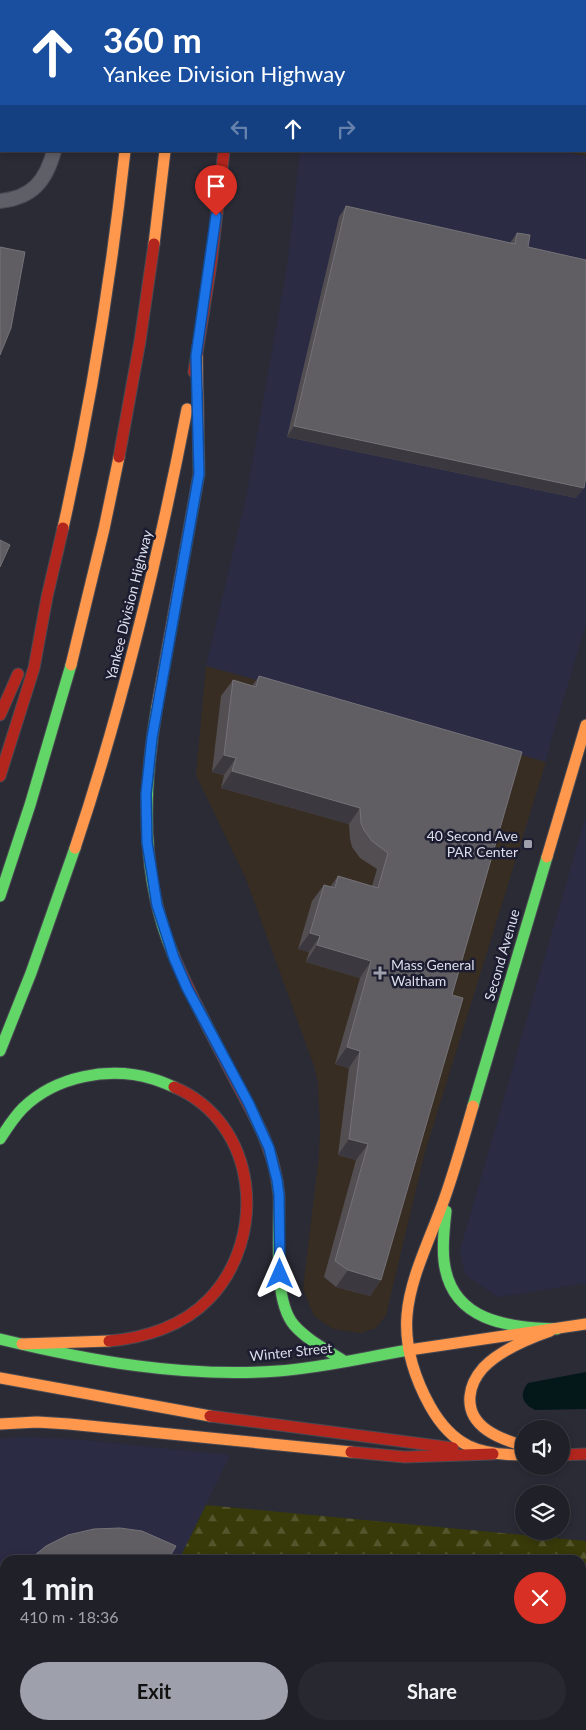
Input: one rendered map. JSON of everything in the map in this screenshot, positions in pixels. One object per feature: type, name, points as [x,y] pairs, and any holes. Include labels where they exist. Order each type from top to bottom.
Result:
[{"type":"main road","points":[[0,776],[34,667],[45,607],[69,504],[92,388],[110,280],[125,152]]},
{"type":"main road","points":[[0,896],[26,821],[64,695],[110,507],[135,380],[165,152]]},
{"type":"main road","name":"Yankee Division Highway","points":[[0,1051],[55,910],[77,847],[115,720],[147,601],[164,527],[196,356],[224,152]]},
{"type":"main road","points":[[196,356],[199,474],[152,738],[146,810],[147,842],[151,873],[160,919],[180,973],[249,1104],[269,1148],[279,1195],[281,1290],[284,1308],[291,1321],[305,1335],[344,1361]]},
{"type":"main road","points":[[0,715],[45,607]]},
{"type":"main road","name":"Second Avenue","points":[[493,1454],[480,1452],[464,1444],[440,1424],[421,1387],[409,1350],[406,1323],[411,1292],[420,1261],[447,1194],[586,725]]},
{"type":"main road","points":[[0,1139],[27,1104],[60,1084],[89,1075],[105,1073],[135,1074],[165,1082],[208,1109],[228,1134],[246,1180],[248,1195],[246,1229],[236,1262],[229,1276],[218,1290],[193,1314],[162,1330],[126,1339],[22,1344]]},
{"type":"main road","name":"Second Avenue","points":[[447,1194],[443,1259],[448,1284],[458,1299],[469,1310],[493,1321],[524,1327],[557,1329]]},
{"type":"main road","name":"Winter Street","points":[[0,1339],[77,1357],[148,1368],[203,1371],[276,1371],[586,1324]]},
{"type":"main road","points":[[515,1443],[500,1438],[482,1427],[470,1408],[470,1388],[482,1369],[495,1359],[525,1342],[557,1329]]},
{"type":"main road","points":[[0,1378],[231,1420],[515,1455]]},
{"type":"main road","points":[[0,1424],[36,1422],[68,1424],[405,1457],[493,1454]]},
{"type":"main road","points":[[570,1454],[585,1454]]},
{"type":"street","points":[[0,201],[13,199],[34,189],[47,172],[54,152]]},
{"type":"shaded area","points":[[300,152],[564,152],[586,156],[586,624],[546,762],[206,666],[246,498],[288,261]]},
{"type":"shaded area","points":[[565,152],[586,152],[586,156]]},
{"type":"shaded area","name":"Mass General Waltham","points":[[206,666],[546,762],[425,1152],[386,1315],[376,1328],[360,1333],[333,1329],[314,1316],[303,1289],[319,1156],[318,1082],[314,1066],[246,879],[196,775]]},
{"type":"shaded area","points":[[586,815],[586,1283],[498,1297],[465,1275],[460,1250]]},
{"type":"shaded area","points":[[586,1372],[586,1409],[535,1410],[527,1405],[523,1398],[523,1391],[528,1383]]},
{"type":"shaded area","points":[[22,1437],[71,1439],[230,1455],[181,1555],[0,1555],[0,1439]]},
{"type":"green space","points":[[206,1505],[515,1534],[515,1540],[586,1541],[586,1555],[181,1555]]},
{"type":"building","points":[[346,206],[515,244],[517,233],[530,235],[528,247],[586,260],[586,476],[584,488],[294,426]]},
{"type":"building","points":[[0,247],[25,252],[11,328],[0,355]]},
{"type":"building","points":[[0,540],[10,545],[0,567]]},
{"type":"building","points":[[259,676],[522,752],[452,995],[463,998],[381,1280],[348,1270],[335,1261],[368,1144],[349,1139],[360,1051],[347,1047],[371,961],[317,945],[320,936],[310,933],[324,885],[335,888],[338,876],[378,888],[388,853],[372,841],[364,830],[361,823],[360,808],[232,771],[236,758],[224,755],[233,680],[256,687]]},
{"type":"building","points":[[120,1528],[142,1531],[176,1546],[171,1555],[35,1555],[46,1546],[68,1535],[94,1529]]},
{"type":"traffic: fast","points":[[0,896],[30,805],[71,665]]},
{"type":"traffic: fast","points":[[157,707],[149,769],[147,832],[155,894],[162,924],[173,954]]},
{"type":"traffic: fast","points":[[0,1051],[31,973],[75,848]]},
{"type":"traffic: fast","points":[[473,1106],[547,857]]},
{"type":"traffic: fast","points":[[0,1139],[23,1108],[36,1097],[67,1081],[101,1074],[119,1074],[153,1079],[174,1087]]},
{"type":"traffic: fast","points":[[277,1181],[279,1195],[278,1244],[280,1282],[287,1314],[294,1325],[305,1335],[344,1361]]},
{"type":"traffic: fast","points":[[446,1211],[443,1243],[444,1261],[449,1281],[458,1297],[470,1309],[502,1323],[557,1329]]},
{"type":"traffic: fast","points":[[0,1339],[103,1361],[138,1366],[173,1370],[243,1373],[294,1370],[409,1350]]},
{"type":"traffic: slow","points":[[63,528],[83,435],[99,341],[125,152]]},
{"type":"traffic: slow","points":[[154,244],[165,152]]},
{"type":"traffic: slow","points":[[157,707],[199,474],[197,356]]},
{"type":"traffic: slow","points":[[75,848],[124,686],[164,520],[187,409]]},
{"type":"traffic: slow","points":[[71,665],[104,529],[119,457]]},
{"type":"traffic: slow","points":[[547,857],[586,725]]},
{"type":"traffic: slow","points":[[473,1106],[444,1200],[415,1278],[409,1301],[407,1325],[409,1349],[416,1376],[430,1406],[448,1431],[458,1440],[469,1446],[494,1453],[515,1455]]},
{"type":"traffic: slow","points":[[409,1350],[586,1324]]},
{"type":"traffic: slow","points":[[515,1443],[505,1440],[479,1424],[470,1407],[473,1384],[483,1368],[497,1356],[514,1346],[550,1331]]},
{"type":"traffic: slow","points":[[22,1344],[109,1341]]},
{"type":"traffic: slow","points":[[0,1378],[210,1416]]},
{"type":"traffic: slow","points":[[0,1424],[37,1422],[69,1424],[351,1452]]},
{"type":"traffic: jam","points":[[194,372],[211,264],[224,152]]},
{"type":"traffic: jam","points":[[119,457],[140,341],[154,244]]},
{"type":"traffic: jam","points":[[0,776],[34,668],[47,597],[63,528]]},
{"type":"traffic: jam","points":[[0,715],[18,674]]},
{"type":"traffic: jam","points":[[173,954],[202,1017],[266,1141],[277,1181]]},
{"type":"traffic: jam","points":[[109,1341],[150,1334],[187,1317],[209,1299],[228,1274],[240,1245],[246,1215],[246,1184],[238,1154],[224,1127],[202,1104],[174,1087]]},
{"type":"traffic: jam","points":[[210,1416],[453,1448]]},
{"type":"traffic: jam","points":[[351,1452],[405,1457],[493,1454]]},
{"type":"traffic: jam","points":[[570,1455],[586,1454]]},
{"type":"place","name":"40 Second Ave PAR Center","points":[[528,844]]},
{"type":"place","name":"Mass General Waltham","points":[[380,973]]},
{"type":"route","points":[[216,216],[196,356],[199,474],[152,738],[146,794],[147,842],[160,919],[174,958],[187,988],[249,1104],[263,1133],[274,1163],[280,1210],[280,1274]]}]
